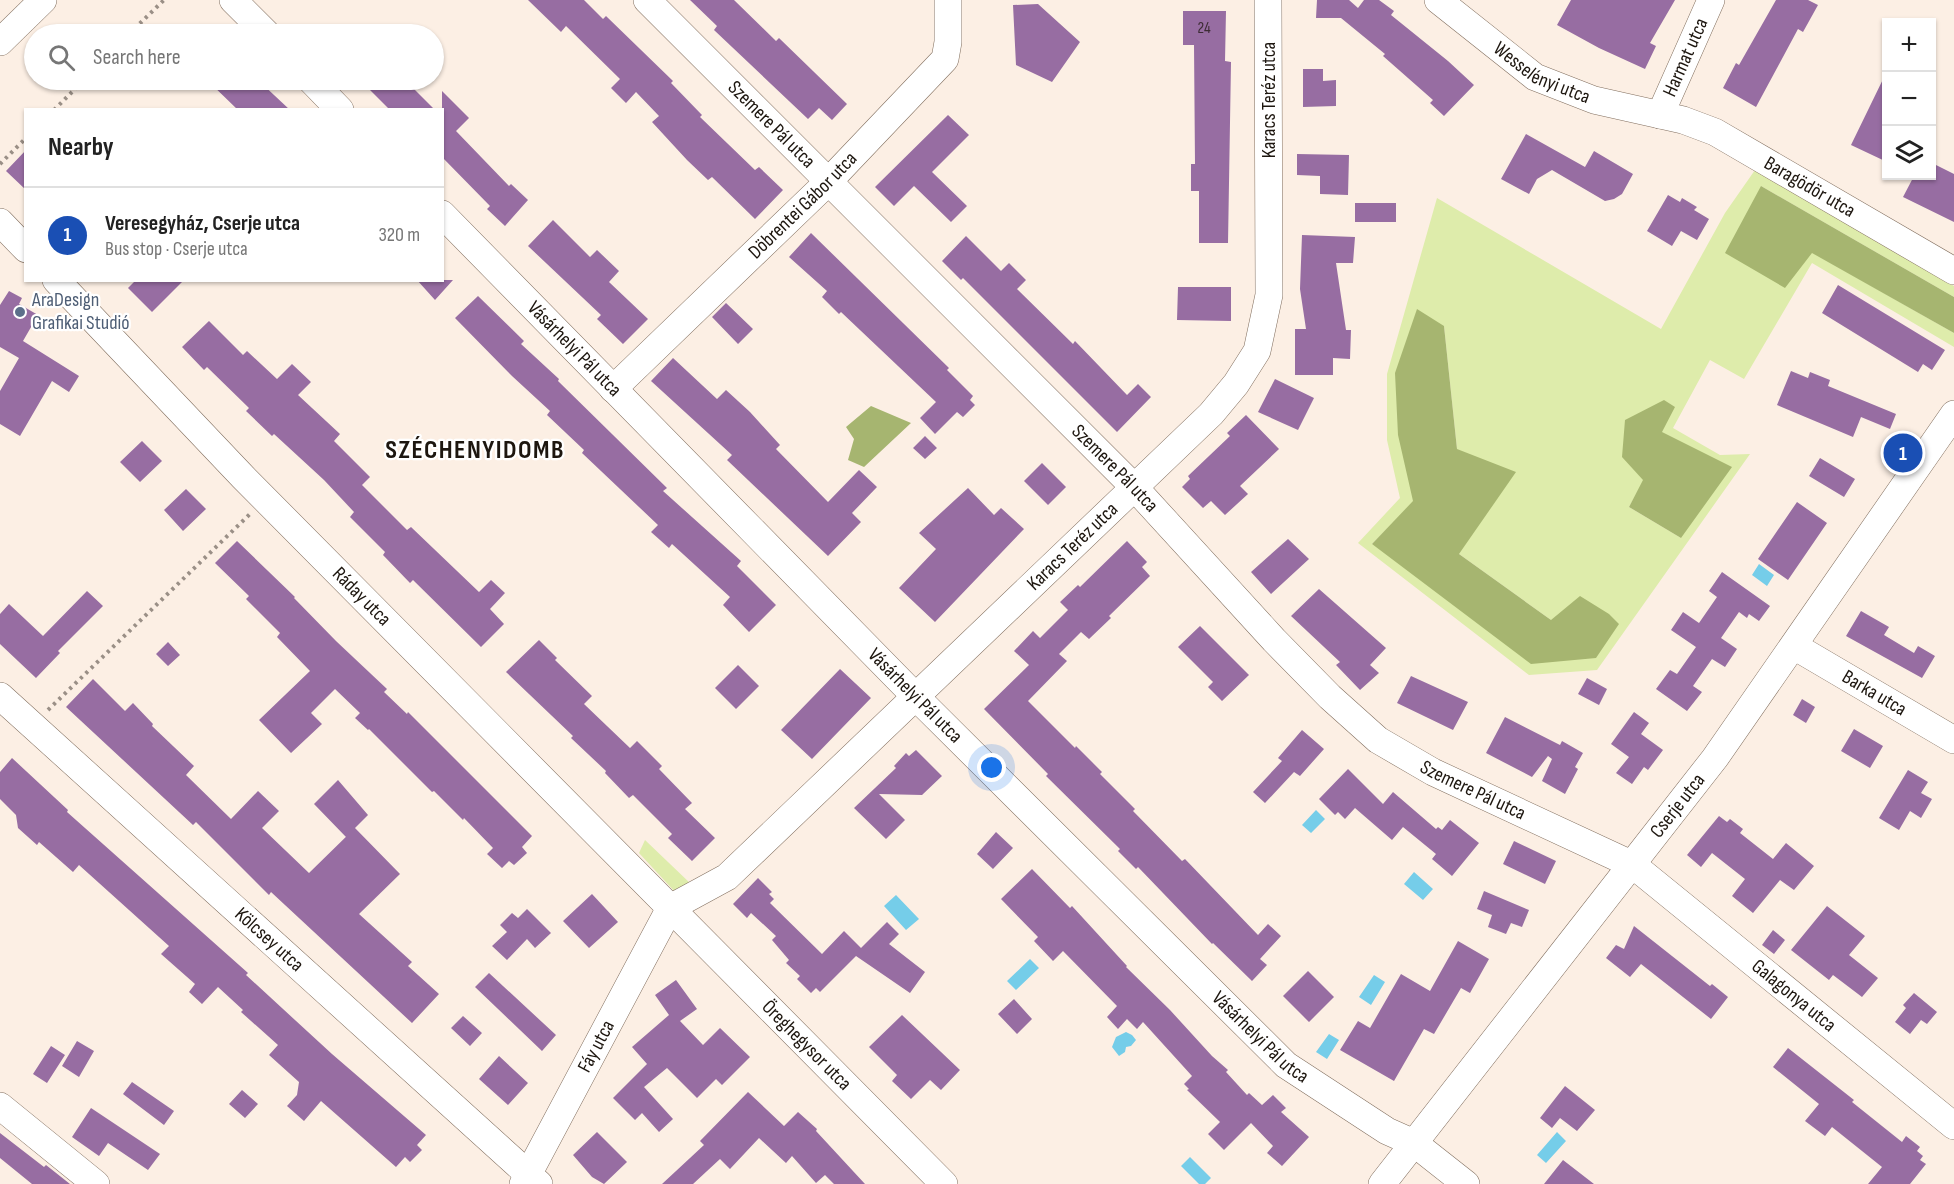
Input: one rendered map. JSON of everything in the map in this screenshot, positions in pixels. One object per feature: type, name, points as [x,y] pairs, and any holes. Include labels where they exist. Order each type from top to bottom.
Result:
[{"type":"street","points":[[0,42],[43,0]]},
{"type":"street","points":[[233,0],[257,24]]},
{"type":"street","name":"Szemere Pál utca","points":[[647,0],[1135,488],[1275,640],[1330,697],[1378,740],[1433,772],[1633,865]]},
{"type":"street","name":"Döbrentei Gábor utca","points":[[613,389],[828,182],[945,58],[948,42],[948,0]]},
{"type":"street","name":"Karacs Teréz utca","points":[[695,933],[727,878],[1211,414],[1236,384],[1257,351],[1269,295],[1268,0]]},
{"type":"street","name":"Wesselényi utca","points":[[1438,0],[1536,77],[1594,100],[1660,115]]},
{"type":"street","name":"Harmat utca","points":[[1660,115],[1711,0]]},
{"type":"street","points":[[321,90],[338,108]]},
{"type":"street","name":"Baragödör utca","points":[[1660,115],[1683,120],[1715,132],[1954,271]]},
{"type":"street","name":"Vásárhelyi Pál utca","points":[[444,216],[915,696],[1286,1065],[1387,1131],[1414,1143],[1466,1184]]},
{"type":"street","points":[[0,222],[24,247]]},
{"type":"street","name":"Ráday utca","points":[[58,282],[266,499],[670,908]]},
{"type":"street","name":"Cserje utca","points":[[1382,1184],[1715,758],[1954,414]]},
{"type":"street","name":"Barka utca","points":[[1794,646],[1954,740]]},
{"type":"street","name":"Kölcsey utca","points":[[0,696],[530,1181]]},
{"type":"street","name":"Galagonya utca","points":[[1633,865],[1954,1126]]},
{"type":"street","name":"Karacs Teréz utca","points":[[670,908],[727,878]]},
{"type":"street","name":"Öreghegysor utca","points":[[670,908],[944,1184]]},
{"type":"street","name":"Fáy utca","points":[[530,1181],[670,908]]},
{"type":"street","points":[[0,1106],[96,1184]]},
{"type":"path","points":[[139,24],[164,0]]},
{"type":"path","points":[[56,108],[74,90]]},
{"type":"path","points":[[0,164],[24,140]]},
{"type":"path","points":[[33,725],[266,499]]},
{"type":"green space","points":[[1755,170],[1954,286],[1954,297],[1761,186],[1812,252],[1954,333],[1954,347],[1812,263],[1744,379],[1710,360],[1673,428],[1720,455],[1750,454],[1597,670],[1529,675],[1358,543],[1400,498],[1387,440],[1387,374],[1437,198],[1661,329],[1725,213]],"holes":[[[1444,326],[1457,449],[1459,554],[1551,620],[1372,544],[1414,501]],[[1664,400],[1662,432],[1681,538],[1629,507],[1644,480]]]},
{"type":"green space","points":[[1761,186],[1954,297],[1954,333],[1812,253],[1785,288],[1725,253]]},
{"type":"green space","points":[[1417,309],[1444,326],[1457,449],[1516,472],[1459,554],[1551,620],[1580,596],[1609,614],[1619,624],[1596,658],[1531,664],[1372,544],[1413,501],[1398,435],[1395,373]]},
{"type":"green space","points":[[1664,400],[1675,407],[1662,432],[1732,467],[1681,538],[1629,507],[1643,480],[1622,457],[1625,420]]},
{"type":"green space","points":[[871,406],[911,423],[864,467],[848,460],[854,439],[846,427]]},
{"type":"green space","points":[[645,840],[691,884],[676,893],[639,853]]},
{"type":"water","points":[[1759,564],[1774,575],[1767,586],[1752,575]]},
{"type":"water","points":[[1316,810],[1325,819],[1311,833],[1302,825]]},
{"type":"water","points":[[1414,872],[1433,889],[1423,900],[1404,884]]},
{"type":"water","points":[[896,895],[919,919],[906,930],[884,906]]},
{"type":"water","points":[[1030,959],[1039,968],[1016,990],[1007,981]]},
{"type":"water","points":[[1374,975],[1385,982],[1371,1005],[1359,997]]},
{"type":"water","points":[[1126,1032],[1136,1040],[1119,1056],[1112,1047],[1116,1037]]},
{"type":"water","points":[[1329,1034],[1339,1040],[1327,1059],[1316,1052]]},
{"type":"water","points":[[1557,1132],[1566,1141],[1546,1163],[1537,1155]]},
{"type":"water","points":[[1190,1157],[1211,1178],[1205,1184],[1199,1184],[1181,1166]]},
{"type":"building","points":[[528,0],[584,0],[603,19],[606,16],[673,81],[671,83],[702,115],[700,117],[755,170],[759,167],[783,190],[755,219],[712,177],[708,180],[687,160],[652,122],[659,116],[636,92],[626,103],[611,88],[620,79],[566,26],[561,32]]},
{"type":"building","points":[[690,0],[734,0],[776,41],[779,38],[847,104],[832,120],[819,108],[808,119],[714,30],[717,26]]},
{"type":"building","points":[[1317,0],[1349,0],[1358,8],[1364,0],[1379,0],[1394,11],[1391,15],[1474,85],[1444,116],[1430,103],[1433,100],[1383,56],[1385,54],[1341,18],[1316,18]]},
{"type":"building","points":[[1571,0],[1675,0],[1650,43],[1656,46],[1645,69],[1557,25]]},
{"type":"building","points":[[1776,0],[1808,0],[1818,5],[1803,32],[1798,29],[1756,107],[1723,88],[1736,63],[1739,65]]},
{"type":"building","points":[[1038,4],[1080,42],[1052,82],[1016,65],[1013,5]]},
{"type":"building","points":[[1183,11],[1226,11],[1225,61],[1231,62],[1228,243],[1199,243],[1199,191],[1191,191],[1191,164],[1195,164],[1194,45],[1183,45]]},
{"type":"building","points":[[1303,69],[1323,69],[1323,81],[1336,80],[1336,106],[1303,107]]},
{"type":"building","points":[[1882,81],[1882,160],[1851,145]]},
{"type":"building","points":[[217,90],[269,90],[288,108],[236,108]]},
{"type":"building","points":[[370,90],[415,90],[433,108],[388,108]]},
{"type":"building","points":[[442,91],[469,118],[456,131],[509,186],[511,184],[528,200],[505,226],[487,209],[490,206],[444,159],[444,108],[442,108]]},
{"type":"building","points":[[948,115],[969,135],[932,172],[967,206],[951,222],[914,186],[894,206],[875,187]]},
{"type":"building","points":[[1526,134],[1585,167],[1594,151],[1633,174],[1622,194],[1605,201],[1552,170],[1537,179],[1529,194],[1501,179]]},
{"type":"building","points":[[24,152],[24,188],[6,171]]},
{"type":"building","points":[[1297,154],[1349,155],[1348,195],[1320,194],[1320,176],[1297,175]]},
{"type":"building","points":[[1936,165],[1954,174],[1954,222],[1903,197],[1912,180],[1936,180]]},
{"type":"building","points":[[1668,195],[1680,202],[1682,198],[1697,207],[1694,210],[1709,219],[1697,240],[1681,231],[1672,246],[1647,231]]},
{"type":"building","points":[[1355,203],[1396,203],[1396,222],[1355,222]]},
{"type":"building","points":[[553,220],[590,257],[597,250],[619,271],[609,282],[648,319],[623,344],[597,319],[601,315],[528,246]]},
{"type":"building","points":[[811,233],[949,368],[947,370],[973,396],[970,400],[975,405],[963,417],[957,412],[935,434],[920,418],[936,402],[841,312],[839,314],[822,297],[827,291],[789,257]]},
{"type":"building","points":[[1302,235],[1355,237],[1353,263],[1336,263],[1346,330],[1351,330],[1350,359],[1333,358],[1333,375],[1295,375],[1295,329],[1306,329],[1300,289]]},
{"type":"building","points":[[966,236],[1001,271],[1009,263],[1026,280],[1017,289],[1073,344],[1075,341],[1127,395],[1138,384],[1151,397],[1117,432],[963,278],[961,280],[942,261]]},
{"type":"building","points":[[453,280],[435,300],[419,282]]},
{"type":"building","points":[[134,282],[182,282],[152,312],[128,288]]},
{"type":"building","points":[[1838,285],[1945,350],[1932,370],[1923,364],[1918,372],[1822,313]]},
{"type":"building","points":[[1178,287],[1231,287],[1231,321],[1177,320]]},
{"type":"building","points":[[9,291],[22,298],[19,304],[38,315],[23,341],[79,376],[69,392],[52,381],[20,436],[0,424],[0,391],[19,358],[0,347],[0,305]]},
{"type":"building","points":[[478,296],[524,341],[521,344],[667,488],[663,491],[741,561],[737,566],[776,605],[749,632],[723,605],[730,597],[672,544],[669,548],[651,532],[658,525],[582,453],[584,450],[547,415],[550,411],[455,318]]},
{"type":"building","points":[[726,303],[753,329],[738,344],[712,317]]},
{"type":"building","points":[[209,321],[243,355],[247,351],[277,379],[292,364],[311,382],[298,395],[340,434],[334,441],[370,477],[362,485],[407,530],[411,527],[479,592],[491,580],[505,593],[490,609],[504,624],[481,647],[413,580],[410,583],[383,555],[385,552],[350,517],[354,512],[324,480],[274,434],[272,436],[246,411],[249,408],[207,367],[204,370],[182,347]]},
{"type":"building","points":[[673,358],[717,399],[726,390],[750,412],[780,445],[776,449],[828,502],[859,470],[877,487],[852,513],[861,522],[828,556],[727,460],[732,455],[651,381]]},
{"type":"building","points":[[1791,371],[1808,378],[1810,372],[1830,380],[1828,386],[1896,414],[1890,429],[1861,417],[1853,437],[1777,405]]},
{"type":"building","points":[[1275,379],[1314,398],[1298,430],[1258,412]]},
{"type":"building","points":[[1246,415],[1279,449],[1240,486],[1248,494],[1225,515],[1211,501],[1203,508],[1182,487],[1190,479],[1188,476],[1230,436],[1227,433]]},
{"type":"building","points":[[925,436],[937,448],[925,459],[913,448]]},
{"type":"building","points":[[142,441],[162,461],[140,482],[120,462]]},
{"type":"building","points":[[1820,458],[1855,479],[1844,497],[1809,476]]},
{"type":"building","points":[[1042,463],[1066,487],[1048,505],[1024,481]]},
{"type":"building","points":[[968,488],[994,515],[1001,508],[1024,529],[935,622],[899,588],[936,549],[919,533]]},
{"type":"building","points":[[186,489],[206,509],[183,531],[164,510]]},
{"type":"building","points":[[1797,502],[1827,523],[1788,580],[1758,559]]},
{"type":"building","points":[[1288,539],[1309,559],[1271,594],[1251,572]]},
{"type":"building","points":[[237,541],[387,689],[384,692],[407,714],[408,712],[532,836],[522,847],[527,853],[514,865],[509,861],[502,868],[487,854],[493,848],[464,818],[463,820],[434,791],[432,792],[355,718],[360,713],[335,689],[311,713],[322,724],[291,753],[259,720],[310,671],[277,637],[280,633],[246,599],[249,596],[215,563]]},
{"type":"building","points":[[1127,541],[1147,562],[1142,567],[1150,576],[1089,639],[1081,632],[1059,654],[1067,661],[1028,701],[1102,772],[1100,774],[1135,809],[1133,811],[1182,861],[1185,859],[1258,935],[1268,924],[1281,936],[1260,959],[1267,965],[1252,981],[1212,944],[1138,867],[1136,869],[1118,851],[1120,849],[1046,776],[1048,774],[984,709],[1029,665],[1014,651],[1033,631],[1040,638],[1068,610],[1060,602],[1078,585],[1080,587]]},
{"type":"building","points":[[1722,572],[1770,606],[1759,621],[1749,614],[1747,618],[1739,612],[1721,638],[1737,649],[1725,667],[1712,659],[1693,686],[1702,692],[1687,711],[1656,689],[1670,670],[1677,674],[1696,647],[1671,630],[1683,612],[1699,623],[1717,597],[1709,591]]},
{"type":"building","points":[[1319,589],[1386,648],[1370,665],[1379,673],[1360,690],[1336,665],[1340,662],[1291,616]]},
{"type":"building","points":[[87,591],[103,606],[58,651],[60,653],[36,678],[0,644],[0,614],[9,604],[43,636]]},
{"type":"building","points":[[1861,611],[1889,627],[1884,635],[1914,653],[1918,646],[1935,656],[1922,678],[1846,636]]},
{"type":"building","points":[[1200,626],[1249,675],[1222,701],[1208,687],[1213,682],[1178,647]]},
{"type":"building","points":[[539,640],[557,658],[555,660],[592,696],[584,704],[630,748],[637,741],[662,766],[659,769],[692,803],[685,809],[715,838],[692,861],[668,838],[672,834],[633,795],[629,798],[605,773],[606,771],[571,738],[573,736],[506,672]]},
{"type":"building","points":[[168,642],[180,655],[168,666],[156,654]]},
{"type":"building","points":[[738,665],[759,686],[736,709],[715,688]]},
{"type":"building","points":[[840,669],[871,698],[812,759],[781,730]]},
{"type":"building","points":[[1411,676],[1468,702],[1453,730],[1397,703]]},
{"type":"building","points":[[1587,678],[1607,689],[1599,705],[1578,694]]},
{"type":"building","points":[[93,679],[125,711],[133,703],[153,724],[152,726],[194,766],[186,775],[231,819],[258,791],[279,811],[262,828],[309,873],[355,828],[400,874],[359,914],[412,962],[408,966],[439,994],[412,1023],[271,892],[269,895],[196,822],[193,825],[66,707]]},
{"type":"building","points":[[1802,699],[1815,707],[1806,723],[1793,715]]},
{"type":"building","points":[[1634,712],[1649,723],[1641,734],[1663,750],[1648,770],[1644,767],[1632,784],[1616,773],[1629,757],[1611,744]]},
{"type":"building","points":[[1505,717],[1560,745],[1562,741],[1583,753],[1575,767],[1578,769],[1565,794],[1542,781],[1552,759],[1548,756],[1532,777],[1486,753]]},
{"type":"building","points":[[1854,729],[1883,746],[1870,768],[1841,751]]},
{"type":"building","points":[[1302,730],[1324,749],[1300,776],[1294,772],[1265,803],[1253,792],[1282,761],[1278,758]]},
{"type":"building","points":[[916,750],[942,776],[922,795],[879,794],[905,820],[886,839],[854,808],[896,768],[894,766],[906,753],[909,756]]},
{"type":"building","points":[[12,758],[68,810],[67,812],[248,973],[246,975],[332,1054],[426,1135],[417,1145],[422,1150],[410,1162],[405,1157],[396,1167],[321,1101],[304,1121],[287,1106],[297,1095],[299,1082],[269,1055],[278,1045],[241,1012],[243,1010],[218,987],[202,1004],[189,992],[195,984],[161,954],[169,946],[79,865],[73,872],[39,842],[37,845],[18,828],[16,815],[0,799],[0,772]]},
{"type":"building","points":[[1348,769],[1383,804],[1393,792],[1436,829],[1438,827],[1442,830],[1450,820],[1479,843],[1452,876],[1432,859],[1436,854],[1403,827],[1392,840],[1355,808],[1345,819],[1338,812],[1335,815],[1319,799]]},
{"type":"building","points":[[1908,770],[1928,782],[1921,793],[1932,799],[1921,818],[1910,811],[1899,830],[1879,818]]},
{"type":"building","points":[[338,780],[368,815],[346,837],[314,804]]},
{"type":"building","points":[[1719,816],[1727,822],[1730,819],[1743,829],[1740,833],[1773,859],[1786,843],[1814,866],[1794,890],[1780,880],[1753,913],[1732,896],[1745,879],[1712,853],[1701,867],[1687,855]]},
{"type":"building","points":[[996,832],[1013,848],[993,869],[977,854]]},
{"type":"building","points":[[1514,841],[1556,861],[1545,884],[1503,864]]},
{"type":"building","points":[[1032,869],[1070,908],[1072,906],[1126,967],[1228,1070],[1226,1072],[1247,1095],[1249,1093],[1262,1105],[1273,1095],[1286,1108],[1281,1112],[1309,1137],[1282,1166],[1267,1153],[1273,1146],[1251,1123],[1224,1150],[1208,1134],[1220,1122],[1187,1090],[1189,1089],[1184,1084],[1192,1076],[1143,1022],[1137,1029],[1127,1019],[1118,1029],[1107,1017],[1117,1006],[1063,951],[1053,961],[1034,941],[1038,937],[1001,899]]},
{"type":"building","points":[[758,878],[772,892],[769,894],[774,899],[770,903],[822,954],[844,931],[861,948],[887,922],[899,934],[889,944],[925,972],[910,993],[856,956],[820,992],[816,988],[811,993],[797,979],[800,976],[786,963],[789,960],[772,940],[776,936],[751,913],[747,918],[733,904]]},
{"type":"building","points":[[1484,891],[1529,910],[1522,927],[1511,923],[1506,934],[1488,927],[1492,915],[1477,909]]},
{"type":"building","points":[[592,894],[618,922],[589,948],[563,921]]},
{"type":"building","points":[[1827,906],[1865,936],[1849,955],[1878,978],[1862,997],[1833,975],[1829,980],[1791,950]]},
{"type":"building","points":[[527,909],[551,933],[535,948],[527,939],[507,960],[492,946],[507,932],[500,925],[512,913],[518,918]]},
{"type":"building","points":[[1634,926],[1710,986],[1712,984],[1728,997],[1711,1019],[1641,964],[1630,977],[1606,958],[1616,945],[1624,949]]},
{"type":"building","points":[[1773,930],[1785,940],[1774,954],[1762,945]]},
{"type":"building","points":[[1458,941],[1489,959],[1470,993],[1461,988],[1434,1034],[1424,1029],[1394,1081],[1340,1050],[1358,1021],[1370,1028],[1401,974],[1430,991]]},
{"type":"building","points":[[1308,971],[1334,997],[1309,1022],[1283,996]]},
{"type":"building","points":[[489,973],[556,1035],[542,1051],[475,987]]},
{"type":"building","points":[[676,980],[697,1009],[680,1021],[703,1045],[720,1028],[750,1057],[722,1085],[716,1079],[697,1098],[667,1068],[644,1087],[673,1119],[659,1132],[642,1113],[635,1120],[613,1098],[647,1064],[632,1047],[669,1015],[655,995]]},
{"type":"building","points":[[1914,993],[1937,1012],[1927,1024],[1921,1020],[1910,1034],[1895,1022],[1906,1008],[1903,1005]]},
{"type":"building","points":[[1014,999],[1032,1019],[1017,1034],[998,1014]]},
{"type":"building","points":[[902,1015],[960,1070],[941,1090],[930,1080],[911,1099],[892,1081],[897,1075],[869,1047]]},
{"type":"building","points":[[463,1016],[482,1033],[470,1046],[451,1028]]},
{"type":"building","points":[[77,1041],[94,1051],[79,1077],[62,1066]]},
{"type":"building","points":[[51,1046],[65,1055],[47,1083],[33,1074]]},
{"type":"building","points":[[1788,1048],[1854,1100],[1852,1102],[1902,1142],[1906,1136],[1920,1147],[1917,1151],[1923,1156],[1920,1160],[1926,1164],[1910,1184],[1868,1184],[1882,1167],[1832,1127],[1825,1136],[1805,1121],[1819,1104],[1773,1067]]},
{"type":"building","points":[[499,1056],[528,1083],[508,1105],[479,1079]]},
{"type":"building","points":[[132,1082],[174,1111],[164,1125],[123,1094]]},
{"type":"building","points":[[1565,1086],[1595,1110],[1577,1131],[1560,1118],[1552,1128],[1540,1118]]},
{"type":"building","points":[[242,1090],[258,1104],[245,1118],[229,1104]]},
{"type":"building","points":[[748,1092],[784,1126],[798,1112],[817,1129],[816,1131],[865,1184],[834,1184],[825,1175],[816,1183],[792,1156],[786,1163],[759,1138],[730,1169],[720,1159],[693,1184],[662,1184],[704,1145],[700,1141]]},
{"type":"building","points":[[91,1108],[160,1154],[148,1170],[108,1143],[99,1156],[72,1137]]},
{"type":"building","points":[[597,1132],[627,1162],[604,1184],[592,1177],[573,1155]]},
{"type":"building","points":[[0,1133],[70,1184],[32,1184],[0,1158]]},
{"type":"building","points":[[1563,1160],[1594,1184],[1544,1184]]},
{"type":"place","name":"AraDesign Grafikai Studió","points":[[20,312]]},
{"type":"place","name":"Veresegyház, Cserje utca","points":[[1903,453]]},
{"type":"district","name":"SZÉCHENYIDOMB","points":[[475,450]]}]
